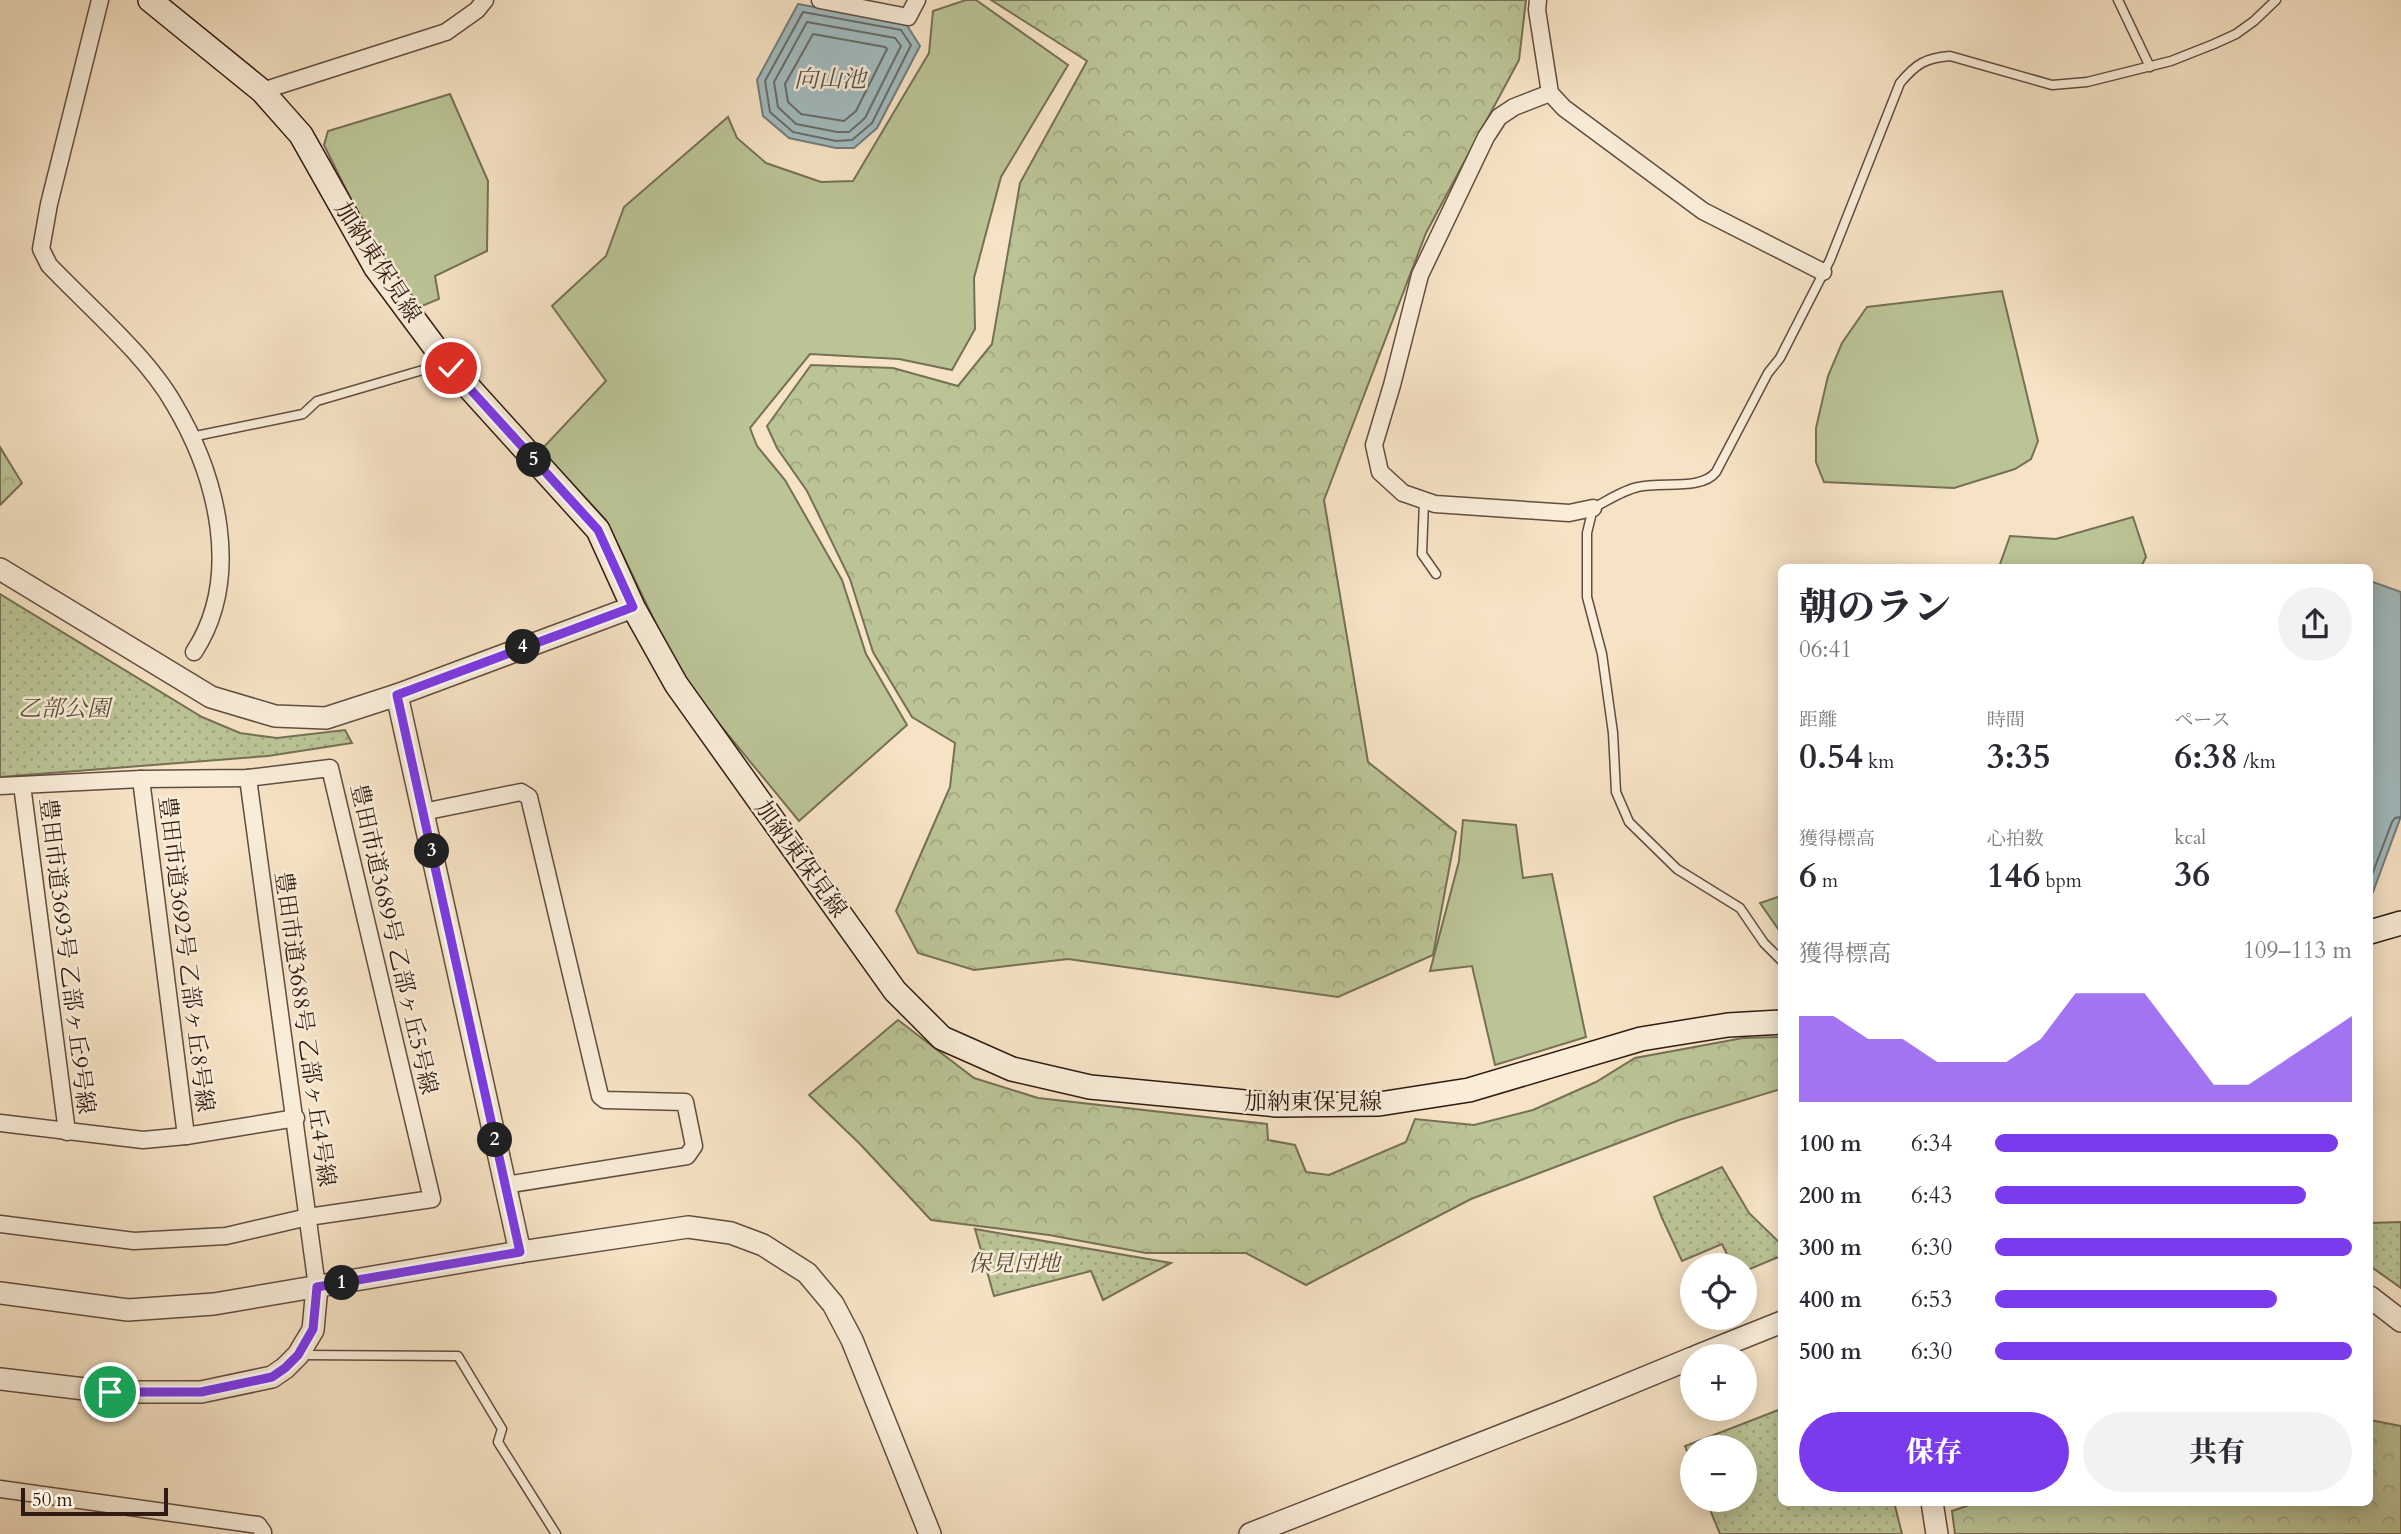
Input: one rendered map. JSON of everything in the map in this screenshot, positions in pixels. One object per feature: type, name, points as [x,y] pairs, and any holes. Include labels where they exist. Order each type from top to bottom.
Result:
[{"type":"main road","name":"加納東保見線","points":[[150,0],[262,91],[301,135],[376,268],[442,357],[598,530],[633,607],[676,684],[895,991],[942,1038],[1012,1069],[1090,1087],[1277,1105],[1379,1104],[1469,1090],[1641,1039],[1728,1025],[1778,1022]]},
{"type":"main road","points":[[2373,931],[2401,923]]},
{"type":"street","points":[[100,0],[49,204],[41,250],[50,265],[139,358],[174,403],[210,484],[222,552],[216,605],[194,653]]},
{"type":"street","points":[[262,91],[446,32],[477,10],[485,0]]},
{"type":"street","points":[[820,0],[908,17],[917,0]]},
{"type":"street","points":[[1538,0],[1550,93],[1564,108],[1703,211],[1823,272]]},
{"type":"street","points":[[1550,93],[1514,107],[1499,117],[1486,136],[1420,275],[1374,445],[1380,472],[1404,493],[1435,504],[1569,513],[1593,508]]},
{"type":"street","points":[[0,569],[211,696],[275,716],[326,718],[397,695],[633,607]]},
{"type":"street","points":[[397,695],[520,1252]]},
{"type":"street","name":"豊田市道3689号 乙部ヶ丘5号線","points":[[0,786],[141,779],[248,778],[330,768],[432,1199],[308,1217]]},
{"type":"street","name":"豊田市道3688号 乙部ヶ丘4号線","points":[[248,778],[317,1287]]},
{"type":"street","name":"豊田市道3692号 乙部ヶ丘8号線","points":[[141,779],[186,1136]]},
{"type":"street","name":"豊田市道3693号 乙部ヶ丘9号線","points":[[22,785],[66,1132]]},
{"type":"street","points":[[423,812],[521,792],[529,797],[600,1096],[605,1100],[685,1102],[694,1146],[687,1156],[505,1185]]},
{"type":"street","points":[[0,1123],[143,1140],[186,1136],[296,1118]]},
{"type":"street","points":[[0,1224],[134,1241],[226,1236],[308,1217]]},
{"type":"street","points":[[0,1293],[128,1310],[214,1304],[520,1252],[688,1227],[731,1233],[763,1245],[807,1273],[833,1304],[852,1340],[930,1534]]},
{"type":"street","points":[[0,1379],[110,1392],[201,1392],[272,1377],[298,1355],[313,1329],[317,1287]]},
{"type":"street","points":[[2373,1299],[2401,1321]]},
{"type":"street","points":[[1727,1344],[1778,1324]]},
{"type":"street","points":[[1250,1534],[1680,1363]]},
{"type":"street","points":[[0,1489],[258,1525],[262,1534]]},
{"type":"street","points":[[1933,1506],[1937,1534]]},
{"type":"lane","points":[[2118,0],[2150,67]]},
{"type":"lane","points":[[1778,957],[1764,943],[1740,908],[1677,869],[1629,822],[1616,792],[1613,733],[1602,654],[1587,597],[1587,533],[1593,508],[1637,487],[1698,482],[1712,477],[1768,373],[1780,358],[1840,238],[1900,83],[1916,65],[1936,57],[1950,57],[2052,85],[2087,82],[2188,55],[2236,34],[2276,0]]},
{"type":"lane","points":[[191,437],[303,414],[317,401],[433,367],[442,357]]},
{"type":"lane","points":[[1424,500],[1422,554],[1436,574]]},
{"type":"lane","points":[[298,1355],[458,1356],[502,1429],[498,1443],[556,1534]]},
{"type":"green space","points":[[966,0],[976,0],[1068,65],[1001,177],[974,278],[975,329],[952,370],[899,359],[810,354],[750,428],[757,446],[785,480],[842,580],[866,654],[907,725],[799,821],[683,680],[606,520],[541,450],[606,381],[552,306],[606,256],[624,207],[728,117],[737,138],[766,163],[821,182],[853,181],[929,53],[933,11]]},
{"type":"green space","points":[[991,0],[1526,0],[1519,60],[1426,233],[1324,500],[1368,762],[1456,832],[1433,955],[1338,997],[1068,959],[974,970],[918,953],[896,911],[950,787],[955,743],[912,717],[873,652],[850,579],[807,491],[777,448],[767,426],[811,365],[893,368],[958,386],[992,344],[1020,183],[1087,61]]},
{"type":"green space","points":[[450,94],[488,181],[487,251],[435,276],[439,299],[417,308],[375,248],[324,145],[328,131]]},
{"type":"green space","points":[[2002,291],[2038,441],[2031,459],[2015,469],[1954,488],[1824,482],[1816,462],[1816,428],[1828,376],[1842,343],[1867,307]]},
{"type":"green space","points":[[0,447],[22,483],[0,505]]},
{"type":"green space","points":[[2133,517],[2146,557],[2142,564],[2000,564],[2010,536],[2056,539]]},
{"type":"green space","name":"乙部公園","points":[[0,594],[202,717],[240,733],[277,738],[345,730],[352,743],[268,756],[0,777]]},
{"type":"green space","points":[[1463,820],[1516,825],[1523,878],[1552,874],[1586,1037],[1495,1065],[1472,966],[1430,971],[1459,861]]},
{"type":"green space","points":[[1778,897],[1778,929],[1760,903]]},
{"type":"green space","points":[[898,1020],[974,1078],[1038,1098],[1267,1124],[1268,1140],[1295,1145],[1306,1172],[1329,1175],[1406,1142],[1415,1119],[1474,1125],[1533,1110],[1596,1082],[1635,1058],[1743,1038],[1778,1037],[1778,1090],[1679,1120],[1471,1199],[1306,1285],[1246,1253],[1146,1253],[1049,1235],[931,1220],[860,1144],[809,1095]]},
{"type":"green space","points":[[1722,1167],[1749,1213],[1778,1241],[1778,1257],[1757,1266],[1757,1253],[1726,1253],[1722,1244],[1701,1253],[1680,1253],[1680,1257],[1654,1197]]},
{"type":"green space","points":[[2401,1222],[2401,1288],[2373,1268],[2373,1223]]},
{"type":"green space","name":"保見団地","points":[[975,1229],[1171,1263],[1103,1300],[1091,1271],[994,1296]]},
{"type":"green space","points":[[1778,1410],[1778,1506],[1895,1506],[1902,1534],[1720,1534],[1711,1512],[1757,1512],[1757,1435],[1714,1435],[1750,1421],[1757,1421],[1757,1418]]},
{"type":"green space","points":[[2373,1421],[2401,1426],[2401,1534],[1955,1534],[1952,1511],[1966,1506],[2373,1506]]},
{"type":"water","name":"向山池","points":[[798,4],[906,24],[920,46],[877,128],[854,148],[836,148],[789,138],[763,116],[757,80]]},
{"type":"water","points":[[2373,582],[2401,592],[2401,816],[2373,892]]},
{"type":"route","points":[[110,1392],[201,1392],[272,1377],[298,1355],[313,1329],[317,1287],[520,1252],[397,695],[633,607],[598,530],[451,368]]}]
